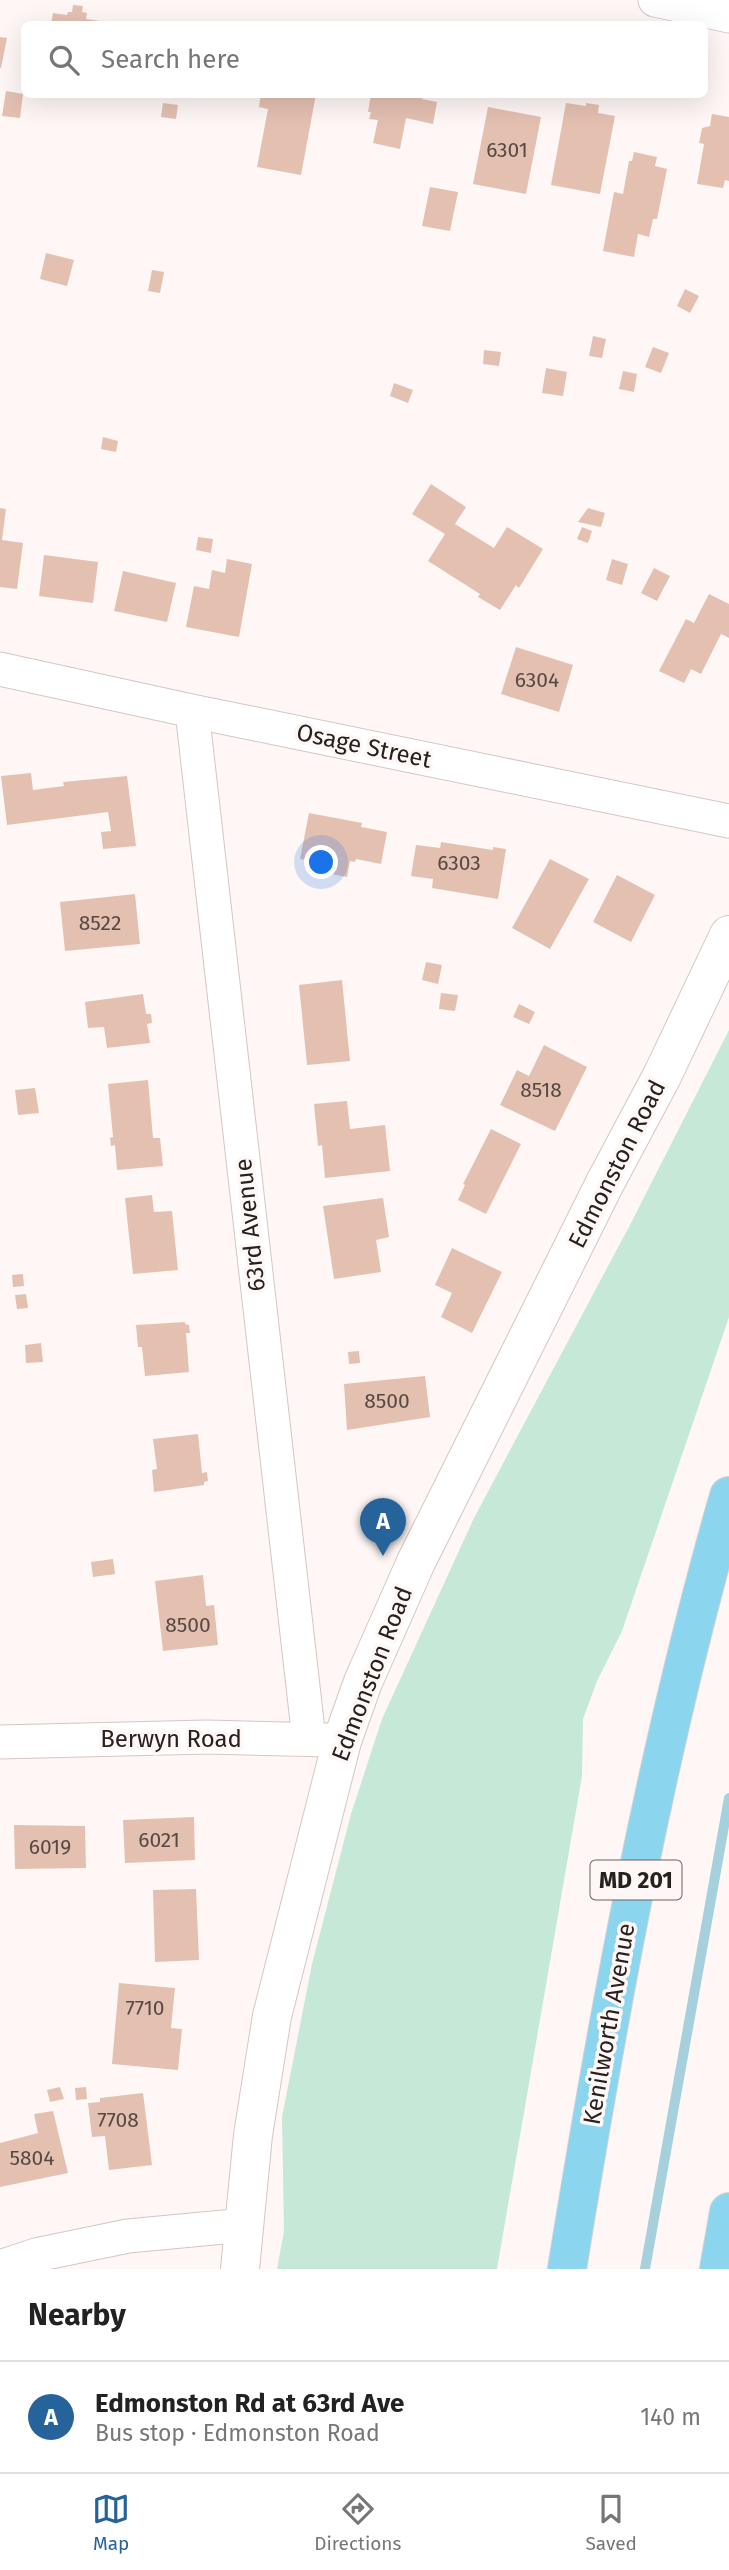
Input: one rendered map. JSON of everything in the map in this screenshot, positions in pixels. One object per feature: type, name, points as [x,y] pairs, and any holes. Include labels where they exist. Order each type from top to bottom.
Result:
[{"type":"main road","name":"Kenilworth Avenue","points":[[567,2269],[596,2091],[656,1780],[683,1665],[729,1496]]},
{"type":"main road","points":[[719,2269],[729,2211]]},
{"type":"street","points":[[655,0],[729,16]]},
{"type":"street","name":"Osage Street","points":[[0,669],[729,821]]},
{"type":"street","name":"63rd Avenue","points":[[192,711],[325,1740]]},
{"type":"street","name":"Edmonston Road","points":[[240,2269],[253,2136],[272,2016],[325,1740],[363,1682],[440,1513],[605,1183],[662,1076],[729,935]]},
{"type":"street","name":"Berwyn Road","points":[[0,1742],[193,1738],[325,1740]]},
{"type":"street","points":[[0,2267],[36,2255],[128,2236],[245,2225]]},
{"type":"green space","points":[[729,1030],[729,1317],[622,1631],[597,1681],[583,1719],[582,1776],[497,2269],[277,2269],[284,2231],[282,2117],[312,1964],[351,1814],[382,1719],[474,1518],[631,1223]]},
{"type":"building","points":[[73,5],[83,6],[82,12],[87,13],[86,19],[100,21],[52,21],[53,13],[67,15],[72,12]]},
{"type":"building","points":[[0,37],[7,38],[1,68],[0,68]]},
{"type":"building","points":[[6,91],[21,94],[20,118],[2,116]]},
{"type":"building","points":[[260,98],[315,98],[301,175],[257,167],[268,109],[259,107]]},
{"type":"building","points":[[370,98],[422,98],[437,102],[433,124],[406,118],[400,149],[373,143],[378,120],[369,119],[371,112],[368,112]]},
{"type":"building","points":[[163,103],[178,105],[176,119],[161,117]]},
{"type":"building","points":[[566,103],[599,105],[598,113],[615,116],[600,194],[551,185]]},
{"type":"building","points":[[488,107],[541,117],[526,194],[473,184]]},
{"type":"building","points":[[712,114],[729,117],[729,181],[725,180],[723,188],[697,184],[704,144],[699,143],[702,128],[710,126]]},
{"type":"building","points":[[634,152],[657,157],[655,166],[667,169],[657,219],[653,219],[649,237],[638,234],[634,257],[603,251],[614,192],[623,194],[629,161],[632,161]]},
{"type":"building","points":[[430,187],[458,192],[450,231],[422,226]]},
{"type":"building","points":[[46,253],[74,260],[67,286],[40,279]]},
{"type":"building","points":[[152,270],[164,272],[160,293],[148,291]]},
{"type":"building","points":[[685,289],[699,296],[690,313],[677,306]]},
{"type":"building","points":[[593,336],[606,339],[602,358],[589,356]]},
{"type":"building","points":[[653,347],[669,353],[661,373],[645,367]]},
{"type":"building","points":[[484,350],[501,352],[499,366],[483,364]]},
{"type":"building","points":[[546,368],[567,372],[563,396],[542,393]]},
{"type":"building","points":[[623,371],[637,374],[634,392],[619,389]]},
{"type":"building","points":[[394,383],[413,390],[408,403],[390,396]]},
{"type":"building","points":[[103,437],[118,441],[116,452],[101,449]]},
{"type":"building","points":[[431,484],[466,507],[455,524],[494,548],[507,527],[543,549],[519,588],[516,585],[500,610],[428,561],[445,534],[412,514]]},
{"type":"building","points":[[0,508],[6,509],[2,540],[23,543],[17,589],[0,587]]},
{"type":"building","points":[[588,508],[605,513],[601,527],[578,522]]},
{"type":"building","points":[[582,527],[592,531],[588,543],[577,539]]},
{"type":"building","points":[[198,537],[213,539],[211,553],[196,550]]},
{"type":"building","points":[[44,555],[98,562],[93,603],[39,596]]},
{"type":"building","points":[[227,559],[252,564],[239,637],[186,627],[194,586],[209,589],[212,570],[225,573]]},
{"type":"building","points":[[612,559],[628,564],[622,585],[606,580]]},
{"type":"building","points":[[654,568],[670,576],[657,601],[641,593]]},
{"type":"building","points":[[123,571],[176,583],[167,622],[114,611]]},
{"type":"building","points":[[709,594],[729,604],[729,638],[721,634],[701,674],[691,669],[684,683],[659,671],[686,619],[694,623]]},
{"type":"building","points":[[516,647],[573,665],[559,712],[501,694]]},
{"type":"building","points":[[31,773],[33,790],[64,786],[63,782],[127,776],[136,846],[103,849],[101,832],[111,831],[108,812],[7,825],[1,776]]},
{"type":"building","points":[[309,813],[362,823],[361,827],[387,832],[381,864],[356,859],[355,862],[350,861],[347,877],[326,873],[328,864],[300,859]]},
{"type":"building","points":[[441,842],[493,850],[493,847],[506,849],[498,899],[432,888],[433,879],[411,876],[416,845],[440,848]]},
{"type":"building","points":[[550,859],[589,879],[550,949],[512,928]]},
{"type":"building","points":[[617,875],[655,895],[631,942],[593,922]]},
{"type":"building","points":[[135,894],[140,944],[65,951],[60,902]]},
{"type":"building","points":[[426,962],[442,965],[438,984],[422,980]]},
{"type":"building","points":[[342,980],[350,1061],[307,1065],[299,985]]},
{"type":"building","points":[[441,993],[458,995],[455,1011],[439,1009]]},
{"type":"building","points":[[143,994],[146,1014],[151,1014],[152,1023],[147,1024],[150,1043],[107,1048],[104,1027],[88,1028],[85,1002]]},
{"type":"building","points":[[519,1004],[535,1012],[529,1024],[513,1017]]},
{"type":"building","points":[[544,1045],[587,1067],[555,1131],[500,1105],[517,1070],[529,1076]]},
{"type":"building","points":[[148,1080],[153,1138],[160,1138],[163,1166],[117,1170],[115,1145],[111,1146],[110,1138],[113,1137],[108,1084]]},
{"type":"building","points":[[35,1088],[39,1113],[18,1115],[15,1090]]},
{"type":"building","points":[[347,1101],[350,1129],[385,1125],[390,1171],[325,1178],[322,1145],[318,1146],[314,1104]]},
{"type":"building","points":[[491,1129],[521,1144],[486,1214],[458,1200],[465,1185],[463,1184]]},
{"type":"building","points":[[152,1195],[154,1212],[172,1211],[178,1270],[133,1274],[125,1198]]},
{"type":"building","points":[[383,1198],[389,1237],[376,1240],[381,1272],[334,1279],[323,1206]]},
{"type":"building","points":[[452,1248],[502,1272],[472,1333],[441,1317],[452,1293],[435,1285]]},
{"type":"building","points":[[23,1274],[24,1286],[13,1287],[12,1275]]},
{"type":"building","points":[[26,1294],[28,1308],[17,1309],[15,1295]]},
{"type":"building","points":[[185,1322],[189,1325],[190,1333],[186,1333],[189,1372],[145,1376],[136,1325]]},
{"type":"building","points":[[41,1343],[43,1362],[26,1363],[25,1345]]},
{"type":"building","points":[[359,1351],[360,1363],[349,1364],[348,1352]]},
{"type":"building","points":[[425,1376],[430,1417],[347,1430],[344,1384]]},
{"type":"building","points":[[198,1434],[202,1473],[207,1472],[208,1481],[204,1482],[204,1485],[154,1492],[152,1470],[157,1469],[153,1439]]},
{"type":"building","points":[[113,1559],[115,1574],[93,1577],[91,1562]]},
{"type":"building","points":[[203,1575],[206,1606],[214,1605],[218,1645],[163,1651],[155,1581]]},
{"type":"building","points":[[194,1817],[195,1860],[125,1863],[123,1820]]},
{"type":"building","points":[[14,1825],[85,1826],[86,1868],[15,1869]]},
{"type":"building","points":[[196,1889],[199,1960],[155,1962],[153,1890]]},
{"type":"building","points":[[119,1983],[175,1988],[171,2028],[182,2029],[178,2070],[112,2064]]},
{"type":"building","points":[[60,2087],[64,2099],[50,2102],[47,2090]]},
{"type":"building","points":[[86,2087],[87,2099],[76,2100],[75,2088]]},
{"type":"building","points":[[143,2093],[152,2165],[109,2170],[105,2136],[92,2137],[88,2103],[100,2102],[100,2098]]},
{"type":"building","points":[[53,2111],[68,2173],[0,2187],[0,2143],[38,2133],[34,2114]]},
{"type":"waterway","points":[[645,2269],[729,1798]]},
{"type":"place","name":"Edmonston Rd at 63rd Ave","points":[[383,1556]]}]
